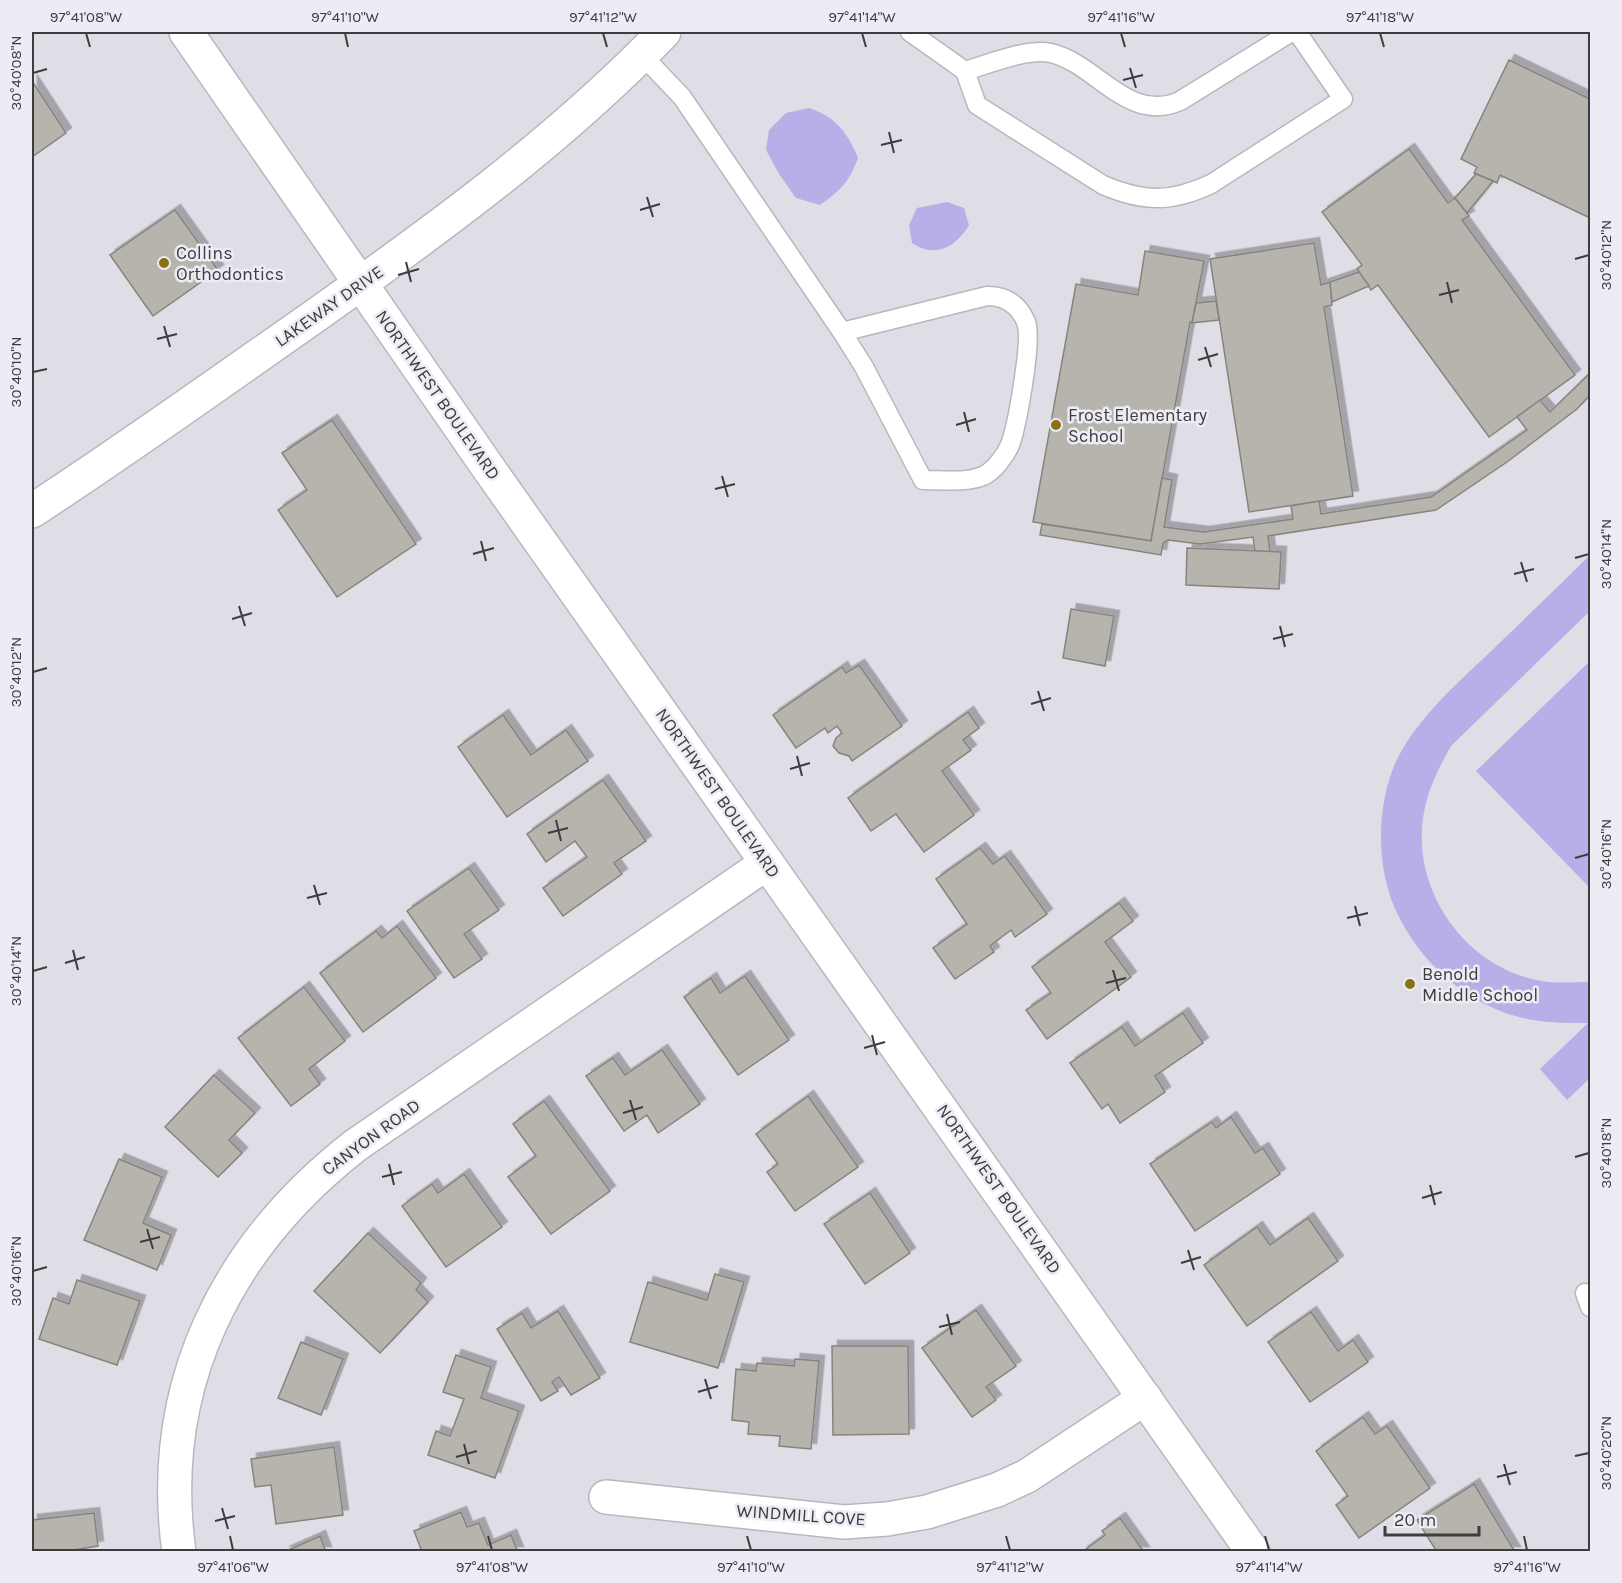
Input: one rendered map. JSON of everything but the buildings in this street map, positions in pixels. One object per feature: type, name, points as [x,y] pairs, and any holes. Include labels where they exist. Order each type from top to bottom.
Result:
[{"type":"street","name":"NORTHWEST BOULEVARD","points":[[186,32],[360,284],[1253,1551]]},
{"type":"street","name":"LAKEWAY DRIVE","points":[[32,511],[125,450],[462,210],[525,161],[642,55],[664,32]]},
{"type":"street","name":"CANYON ROAD","points":[[179,1551],[174,1519],[177,1449],[182,1407],[194,1361],[211,1323],[249,1256],[291,1203],[322,1172],[356,1145],[767,863]]},
{"type":"street","name":"WINDMILL COVE","points":[[606,1497],[844,1521],[887,1519],[927,1512],[997,1490],[1027,1476],[1145,1398]]},
{"type":"lane","points":[[910,32],[965,71],[977,105],[1103,185],[1125,194],[1150,199],[1176,197],[1192,193],[1211,184],[1343,99],[1297,32]]},
{"type":"lane","points":[[965,71],[1034,52],[1052,53],[1070,61],[1133,102],[1160,107],[1180,101],[1291,32]]},
{"type":"lane","points":[[642,55],[682,97],[842,332],[864,367],[924,480],[967,479],[984,475],[997,465],[1010,446],[1029,340],[1027,325],[1021,312],[1010,301],[999,296],[987,296],[842,332]]},
{"type":"shaded area","points":[[809,108],[826,116],[840,127],[858,158],[844,185],[820,205],[796,198],[766,150],[769,130],[786,113]]},
{"type":"shaded area","points":[[947,202],[964,208],[969,225],[964,233],[951,245],[937,250],[921,248],[912,243],[909,225],[917,208]]},
{"type":"shaded area","points":[[1590,555],[1590,611],[1451,746],[1434,780],[1423,818],[1422,845],[1426,871],[1435,897],[1448,920],[1466,941],[1486,958],[1510,971],[1536,980],[1590,982],[1590,1078],[1567,1100],[1540,1069],[1588,1023],[1547,1022],[1509,1014],[1470,995],[1434,966],[1406,930],[1391,898],[1385,878],[1381,833],[1387,789],[1393,768],[1420,724],[1452,689]]},
{"type":"shaded area","points":[[1590,661],[1590,888],[1476,771]]},
{"type":"place","name":"Collins Orthodontics","points":[[164,263]]},
{"type":"place","name":"Frost Elementary School","points":[[1056,425]]},
{"type":"place","name":"Benold Middle School","points":[[1410,984]]}]
